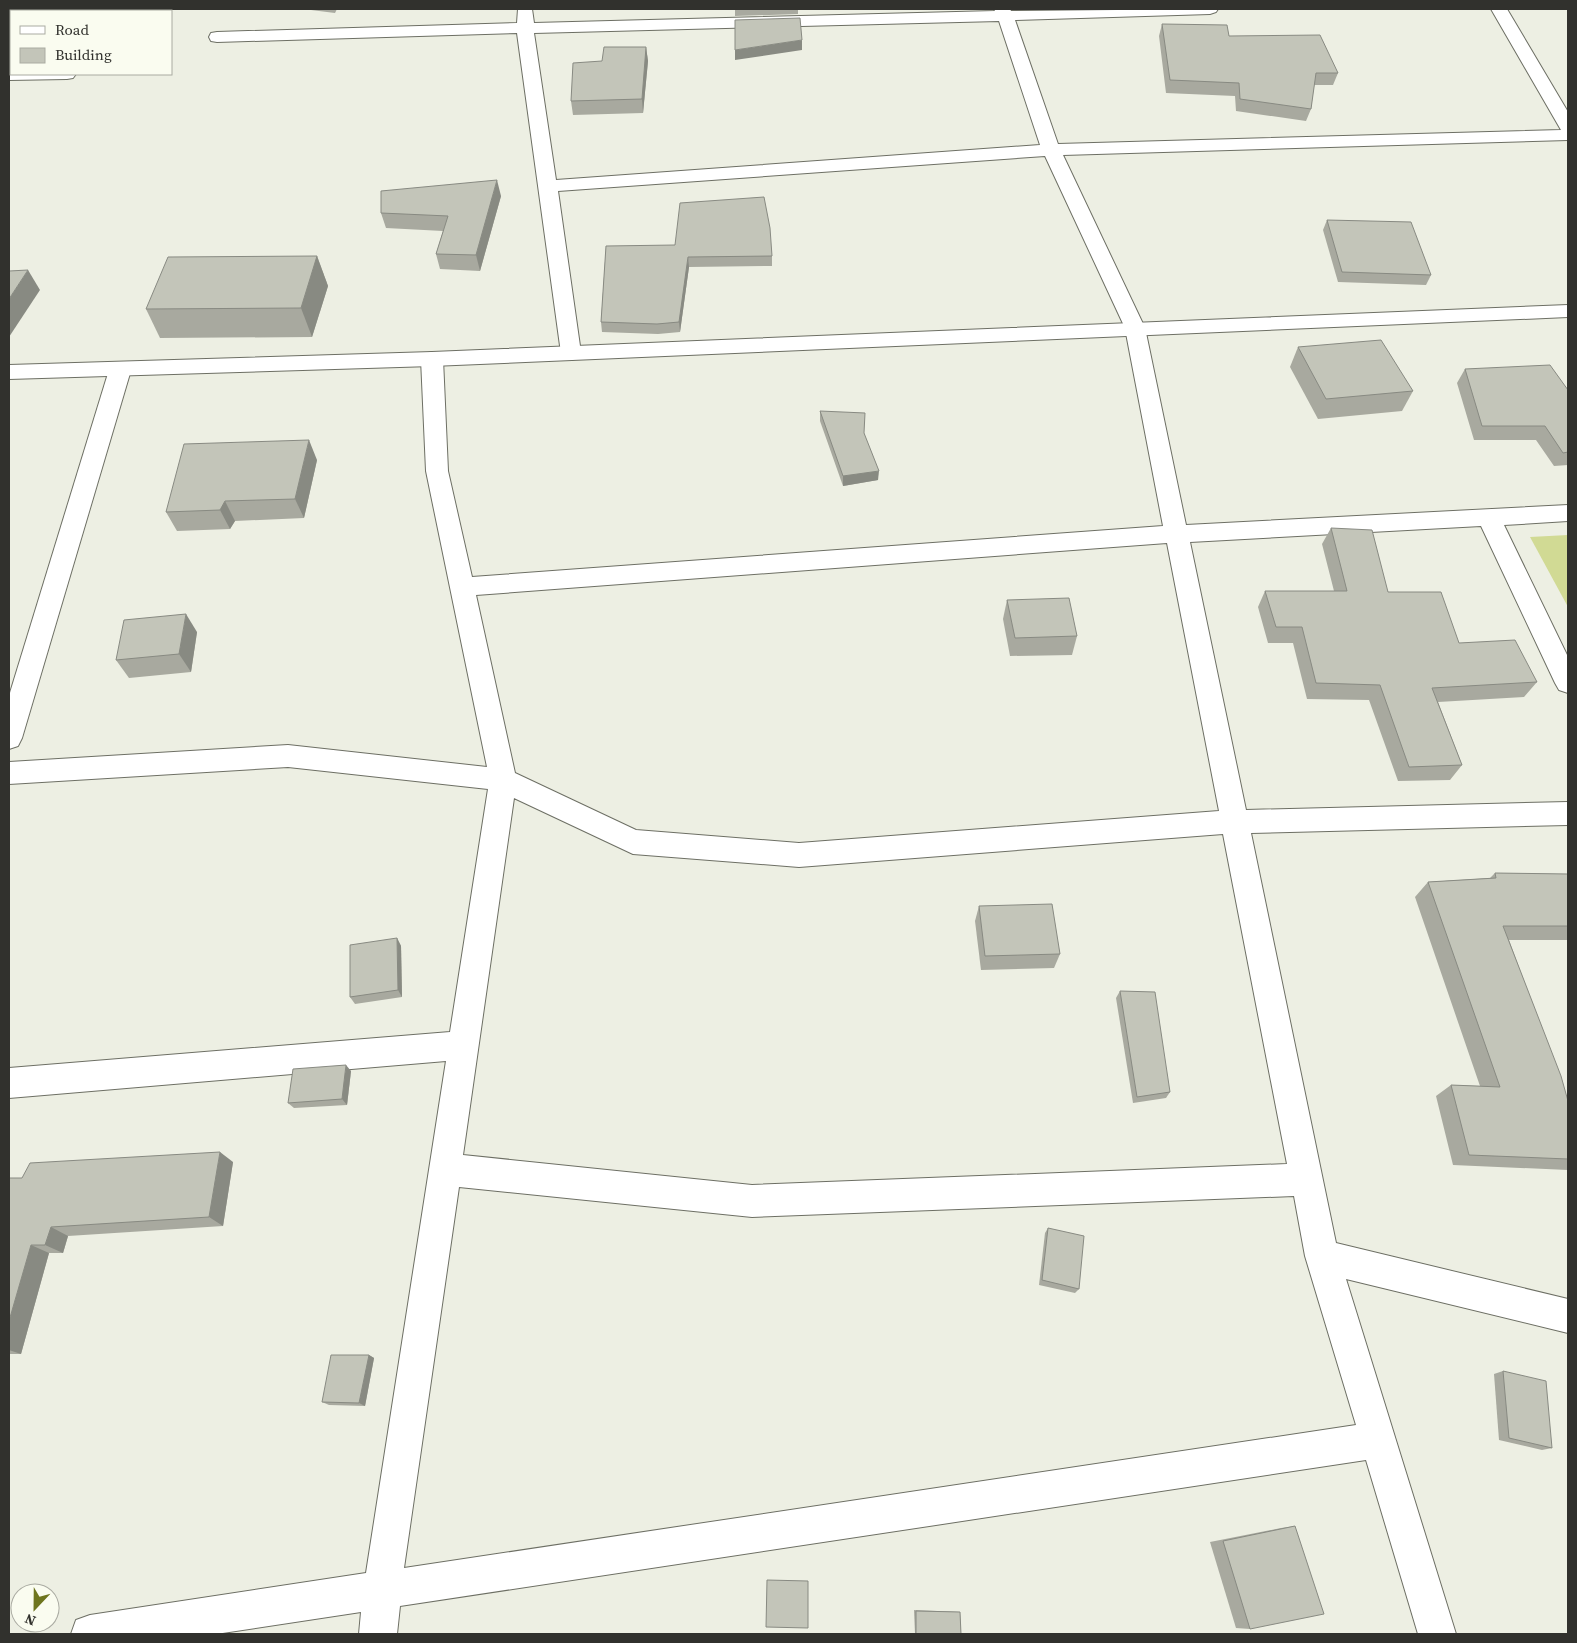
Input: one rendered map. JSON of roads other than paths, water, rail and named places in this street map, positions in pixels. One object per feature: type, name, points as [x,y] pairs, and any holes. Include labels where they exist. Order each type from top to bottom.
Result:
[{"type":"street","points":[[217,37],[525,18],[1210,9]]},
{"type":"street","points":[[1499,9],[1568,127]]},
{"type":"street","points":[[1004,13],[1051,150],[1135,328],[1322,1256],[1437,1634]]},
{"type":"street","points":[[525,18],[526,41],[571,353]]},
{"type":"street","points":[[548,186],[1051,150],[1568,135]]},
{"type":"street","points":[[9,372],[432,359],[1568,311]]},
{"type":"street","points":[[378,1634],[382,1590],[503,780],[437,471],[432,359]]},
{"type":"street","points":[[9,738],[120,370]]},
{"type":"street","points":[[462,587],[1176,534],[1568,513]]},
{"type":"street","points":[[1489,518],[1568,683]]},
{"type":"street","points":[[9,773],[288,756],[503,780],[633,842],[799,855],[1234,822],[1568,813]]},
{"type":"street","points":[[9,1083],[463,1045]]},
{"type":"street","points":[[445,1169],[752,1201],[1306,1179]]},
{"type":"street","points":[[1322,1256],[1568,1316]]},
{"type":"street","points":[[90,1634],[1378,1440]]}]
